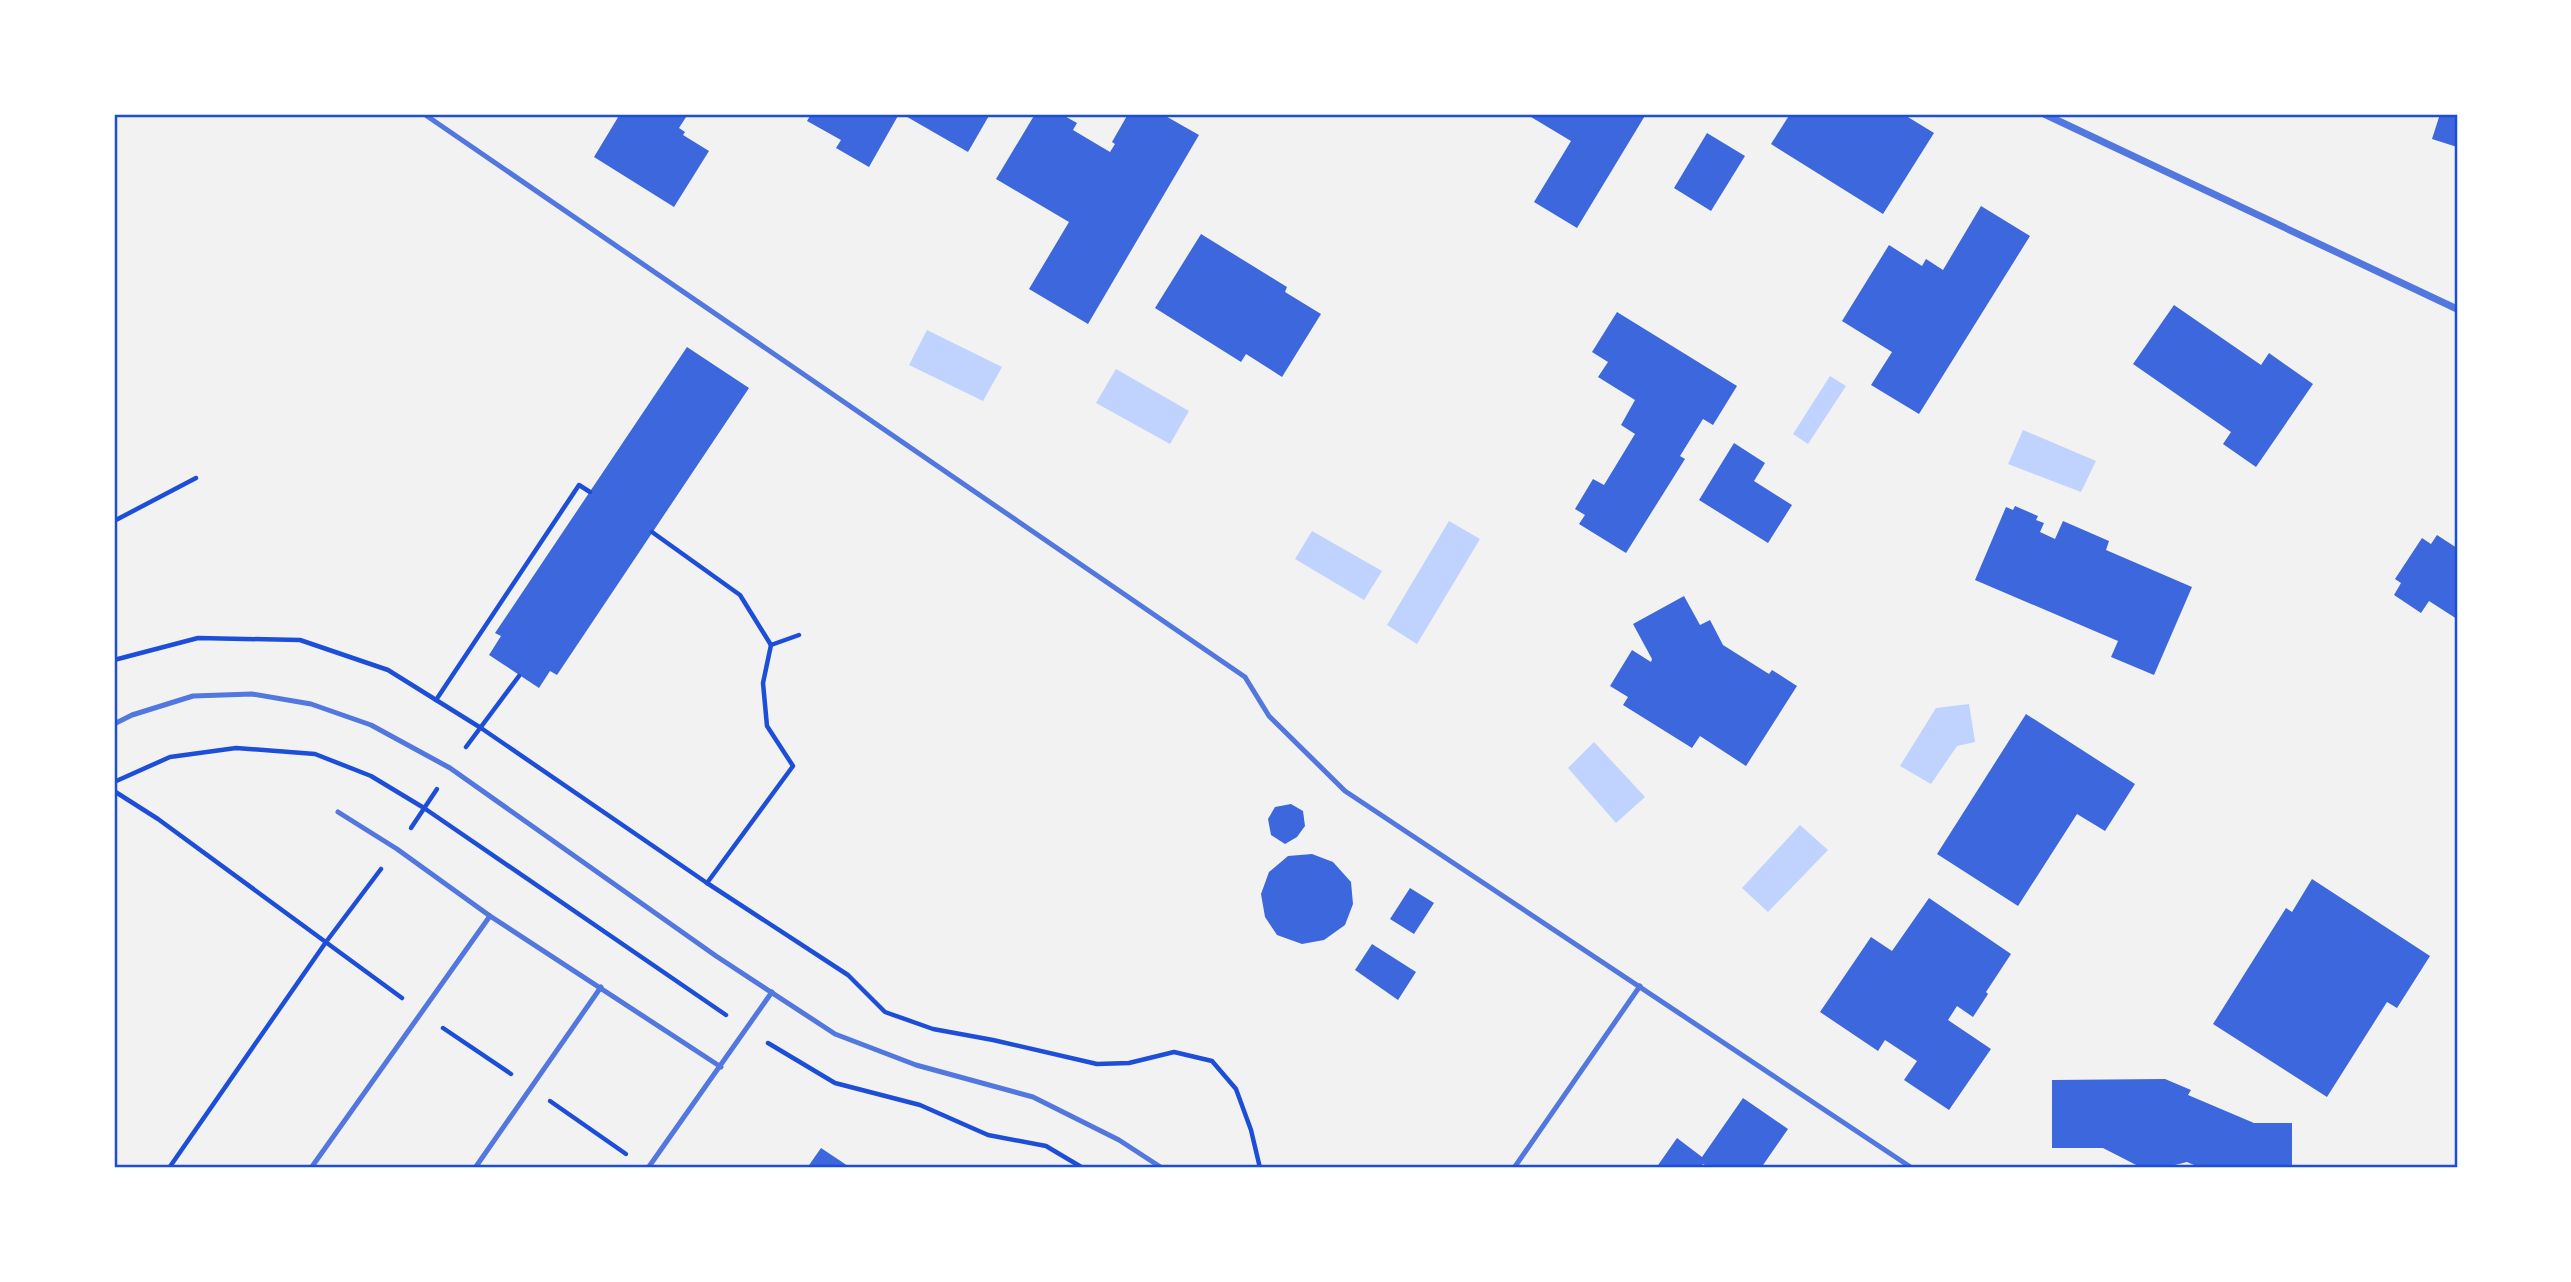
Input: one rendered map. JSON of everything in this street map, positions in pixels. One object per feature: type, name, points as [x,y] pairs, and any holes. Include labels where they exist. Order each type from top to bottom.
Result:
[{"type":"street","points":[[2044,114],[2457,309]]},
{"type":"lane","points":[[424,114],[1245,677],[1269,716],[1345,791],[1912,1168]]},
{"type":"lane","points":[[114,724],[132,715],[193,696],[252,694],[311,704],[371,724],[450,768],[716,956],[835,1034],[916,1065],[1033,1097],[1119,1140],[1161,1168]]},
{"type":"lane","points":[[338,812],[397,849],[490,916],[601,986],[721,1067]]},
{"type":"lane","points":[[311,1168],[490,916]]},
{"type":"lane","points":[[475,1168],[601,986]]},
{"type":"lane","points":[[1514,1168],[1640,986]]},
{"type":"lane","points":[[648,1168],[772,992]]},
{"type":"path","points":[[114,521],[196,478]]},
{"type":"path","points":[[436,700],[579,485],[590,492]]},
{"type":"path","points":[[652,532],[740,595],[771,645],[763,683],[767,726],[793,766],[707,883]]},
{"type":"path","points":[[771,645],[799,635]]},
{"type":"path","points":[[114,660],[198,638],[300,640],[388,670],[481,728],[707,883],[848,975],[885,1012],[921,1024],[1097,1063],[1129,1063],[1174,1052],[1212,1061],[1236,1089],[1251,1130],[1260,1168]]},
{"type":"path","points":[[169,1168],[326,942],[397,849],[450,768],[519,676]]},
{"type":"path","points":[[114,791],[158,819],[422,1013],[636,1161]]},
{"type":"path","points":[[764,1041],[835,1083],[920,1105],[988,1135],[1046,1146],[1083,1168]]},
{"type":"water","points":[[927,330],[1002,367],[983,401],[909,365]]},
{"type":"water","points":[[1116,369],[1189,411],[1170,444],[1096,403]]},
{"type":"water","points":[[1830,376],[1846,386],[1808,444],[1793,434]]},
{"type":"water","points":[[2023,430],[2096,461],[2081,492],[2008,464]]},
{"type":"water","points":[[1449,521],[1480,539],[1417,644],[1387,625]]},
{"type":"water","points":[[1312,531],[1382,571],[1364,600],[1295,559]]},
{"type":"water","points":[[1969,704],[1975,742],[1957,746],[1931,784],[1900,766],[1936,708]]},
{"type":"water","points":[[1594,742],[1645,797],[1616,823],[1568,768]]},
{"type":"water","points":[[1800,825],[1828,850],[1768,912],[1742,888]]},
{"type":"building","points":[[620,114],[688,114],[679,128],[685,132],[683,135],[709,151],[674,207],[594,157]]},
{"type":"building","points":[[811,114],[899,114],[869,167],[836,148],[841,140],[807,121]]},
{"type":"building","points":[[902,114],[990,114],[968,152]]},
{"type":"building","points":[[1035,114],[1061,114],[1077,123],[1073,130],[1110,152],[1115,144],[1112,142],[1128,114],[1162,114],[1199,135],[1088,324],[1029,289],[1069,222],[996,179]]},
{"type":"building","points":[[1526,114],[1646,114],[1577,228],[1534,202],[1571,141]]},
{"type":"building","points":[[1790,114],[1903,114],[1934,133],[1883,214],[1771,144]]},
{"type":"building","points":[[2440,114],[2457,114],[2457,147],[2432,139]]},
{"type":"building","points":[[1707,133],[1745,156],[1711,211],[1674,188]]},
{"type":"building","points":[[1981,206],[2030,236],[1919,414],[1871,385],[1892,352],[1842,321],[1889,245],[1922,266],[1926,259],[1943,270]]},
{"type":"building","points":[[1201,234],[1287,287],[1285,292],[1321,314],[1282,377],[1246,354],[1241,362],[1155,308]]},
{"type":"building","points":[[2174,305],[2261,365],[2269,353],[2313,384],[2256,467],[2223,444],[2231,432],[2133,364]]},
{"type":"building","points":[[1617,312],[1737,386],[1713,425],[1703,419],[1680,456],[1685,459],[1626,553],[1579,524],[1585,515],[1575,509],[1593,479],[1604,485],[1635,434],[1621,425],[1635,400],[1598,377],[1608,362],[1592,352]]},
{"type":"building","points":[[687,347],[749,388],[557,675],[550,671],[539,688],[489,655],[501,636],[495,633]]},
{"type":"building","points":[[1734,443],[1765,463],[1754,481],[1792,505],[1768,543],[1699,500]]},
{"type":"building","points":[[2015,506],[2038,516],[2036,520],[2044,523],[2040,532],[2055,539],[2063,521],[2109,541],[2106,550],[2192,587],[2154,675],[2111,657],[2118,641],[1975,580],[2006,507],[2013,510]]},
{"type":"building","points":[[2437,535],[2457,548],[2457,619],[2429,601],[2421,613],[2394,595],[2401,583],[2395,579],[2422,538],[2431,544]]},
{"type":"building","points":[[1684,596],[1700,625],[1710,620],[1723,645],[1769,674],[1772,670],[1797,686],[1746,766],[1700,736],[1692,748],[1623,705],[1628,697],[1610,686],[1632,650],[1651,662],[1652,659],[1633,624]]},
{"type":"building","points":[[2026,714],[2135,784],[2105,831],[2077,814],[2018,906],[1937,854]]},
{"type":"building","points":[[1291,804],[1303,811],[1305,826],[1297,837],[1285,844],[1271,835],[1268,819],[1275,807]]},
{"type":"building","points":[[1312,854],[1333,862],[1351,882],[1353,904],[1345,925],[1324,940],[1302,944],[1277,935],[1265,917],[1261,894],[1269,872],[1288,856]]},
{"type":"building","points":[[2312,879],[2430,956],[2397,1008],[2387,1002],[2327,1097],[2213,1024],[2286,908],[2292,912]]},
{"type":"building","points":[[1410,888],[1434,903],[1414,934],[1390,919]]},
{"type":"building","points":[[1929,898],[2011,954],[1973,1017],[1957,1006],[1948,1020],[1991,1049],[1949,1110],[1904,1080],[1917,1061],[1885,1040],[1878,1051],[1820,1012],[1871,937],[1892,951]]},
{"type":"building","points":[[1372,944],[1416,972],[1398,1000],[1355,970]]},
{"type":"building","points":[[2165,1079],[2191,1090],[2188,1095],[2254,1123],[2292,1123],[2292,1168],[2201,1168],[2187,1162],[2163,1168],[2142,1168],[2103,1148],[2052,1148],[2052,1080]]},
{"type":"building","points":[[1743,1098],[1788,1129],[1761,1168],[1710,1168],[1703,1164],[1700,1168],[1656,1168],[1677,1138],[1702,1157]]},
{"type":"building","points":[[821,1148],[851,1168],[807,1168]]}]
